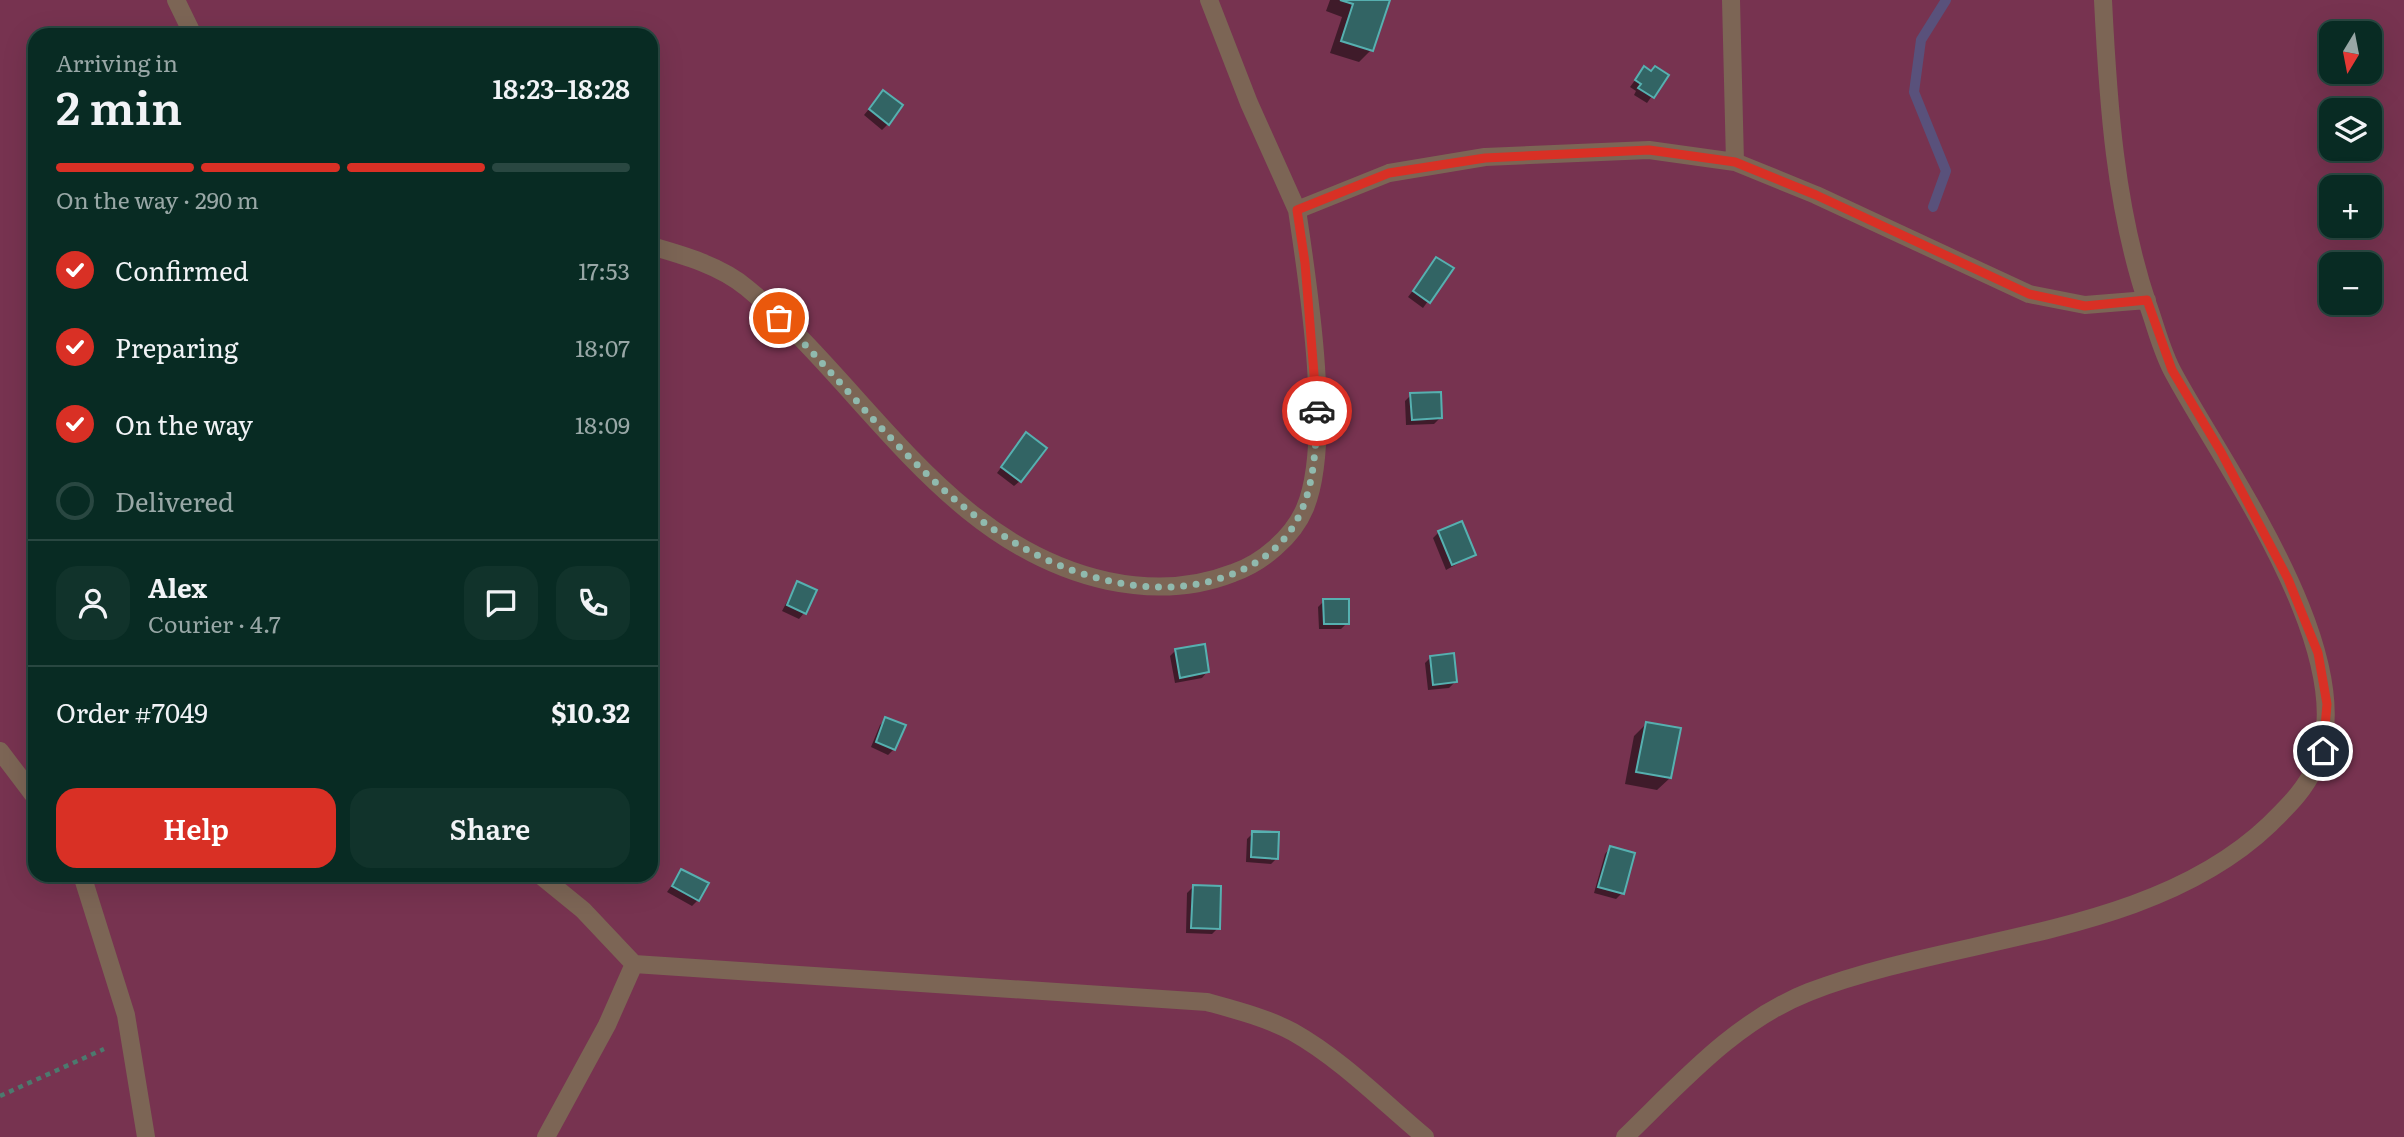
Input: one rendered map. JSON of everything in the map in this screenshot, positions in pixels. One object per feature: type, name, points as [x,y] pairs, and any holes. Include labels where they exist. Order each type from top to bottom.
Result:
[{"type":"street","points":[[176,0],[190,28]]},
{"type":"street","points":[[658,248],[689,257],[746,286],[812,351],[936,484],[985,523],[1038,557],[1082,575],[1132,586],[1172,588],[1209,583],[1249,568],[1280,544],[1305,508],[1316,457],[1317,392],[1297,210],[1248,103],[1209,0]]},
{"type":"street","points":[[1731,0],[1735,162]]},
{"type":"street","points":[[1625,1137],[1706,1059],[1750,1024],[1808,993],[2151,899],[2212,870],[2253,841],[2303,792],[2323,751],[2327,704],[2318,653],[2288,579],[2221,452],[2172,370],[2147,300],[2126,226],[2114,142],[2103,0]]},
{"type":"street","points":[[1297,210],[1389,173],[1485,158],[1649,150],[1735,162],[1816,195],[2029,294],[2085,306],[2147,300]]},
{"type":"street","points":[[0,751],[28,788]]},
{"type":"street","points":[[84,882],[131,1037],[146,1137]]},
{"type":"street","points":[[549,882],[583,910],[634,964],[1207,1002],[1249,1014],[1293,1032],[1348,1073],[1425,1137]]},
{"type":"street","points":[[546,1137],[601,1038],[634,964]]},
{"type":"path","points":[[0,1096],[131,1037]]},
{"type":"shaded area","points":[[0,0],[2404,0],[2404,1137],[0,1137]]},
{"type":"building","points":[[1340,0],[1390,0],[1373,51],[1341,41],[1353,4]]},
{"type":"building","points":[[1644,66],[1651,71],[1655,66],[1669,75],[1654,98],[1638,88],[1641,84],[1635,80]]},
{"type":"building","points":[[883,90],[903,105],[889,125],[869,109]]},
{"type":"building","points":[[1436,257],[1454,268],[1430,303],[1413,291]]},
{"type":"building","points":[[1441,392],[1442,418],[1412,420],[1410,393]]},
{"type":"building","points":[[1026,432],[1047,448],[1021,482],[1001,467]]},
{"type":"building","points":[[1462,521],[1476,555],[1452,565],[1438,531]]},
{"type":"building","points":[[797,581],[817,590],[806,614],[787,605]]},
{"type":"building","points":[[1323,599],[1349,599],[1349,624],[1324,624]]},
{"type":"building","points":[[1205,644],[1209,672],[1180,678],[1175,649]]},
{"type":"building","points":[[1454,653],[1457,682],[1433,685],[1430,656]]},
{"type":"building","points":[[885,717],[906,725],[895,750],[876,742]]},
{"type":"building","points":[[1646,722],[1681,728],[1671,778],[1636,772]]},
{"type":"building","points":[[1252,831],[1279,832],[1278,859],[1251,857]]},
{"type":"building","points":[[1252,832],[1279,832],[1278,859],[1251,857]]},
{"type":"building","points":[[1610,846],[1635,853],[1624,894],[1598,887]]},
{"type":"building","points":[[681,869],[709,883],[699,901],[672,886]]},
{"type":"building","points":[[1193,885],[1221,886],[1220,929],[1191,928]]},
{"type":"waterway","points":[[1933,207],[1946,171],[1914,92],[1921,40],[1946,0]]},
{"type":"way so far","points":[[779,318],[936,484],[985,523],[1038,557],[1082,575],[1132,586],[1172,588],[1209,583],[1249,568],[1280,544],[1305,508],[1316,457],[1317,411]]},
{"type":"route","points":[[1317,411],[1305,263],[1297,210],[1389,173],[1485,158],[1649,150],[1735,162],[1816,195],[2029,294],[2085,306],[2147,300],[2172,370],[2221,452],[2288,579],[2318,653],[2327,704],[2323,751]]}]
